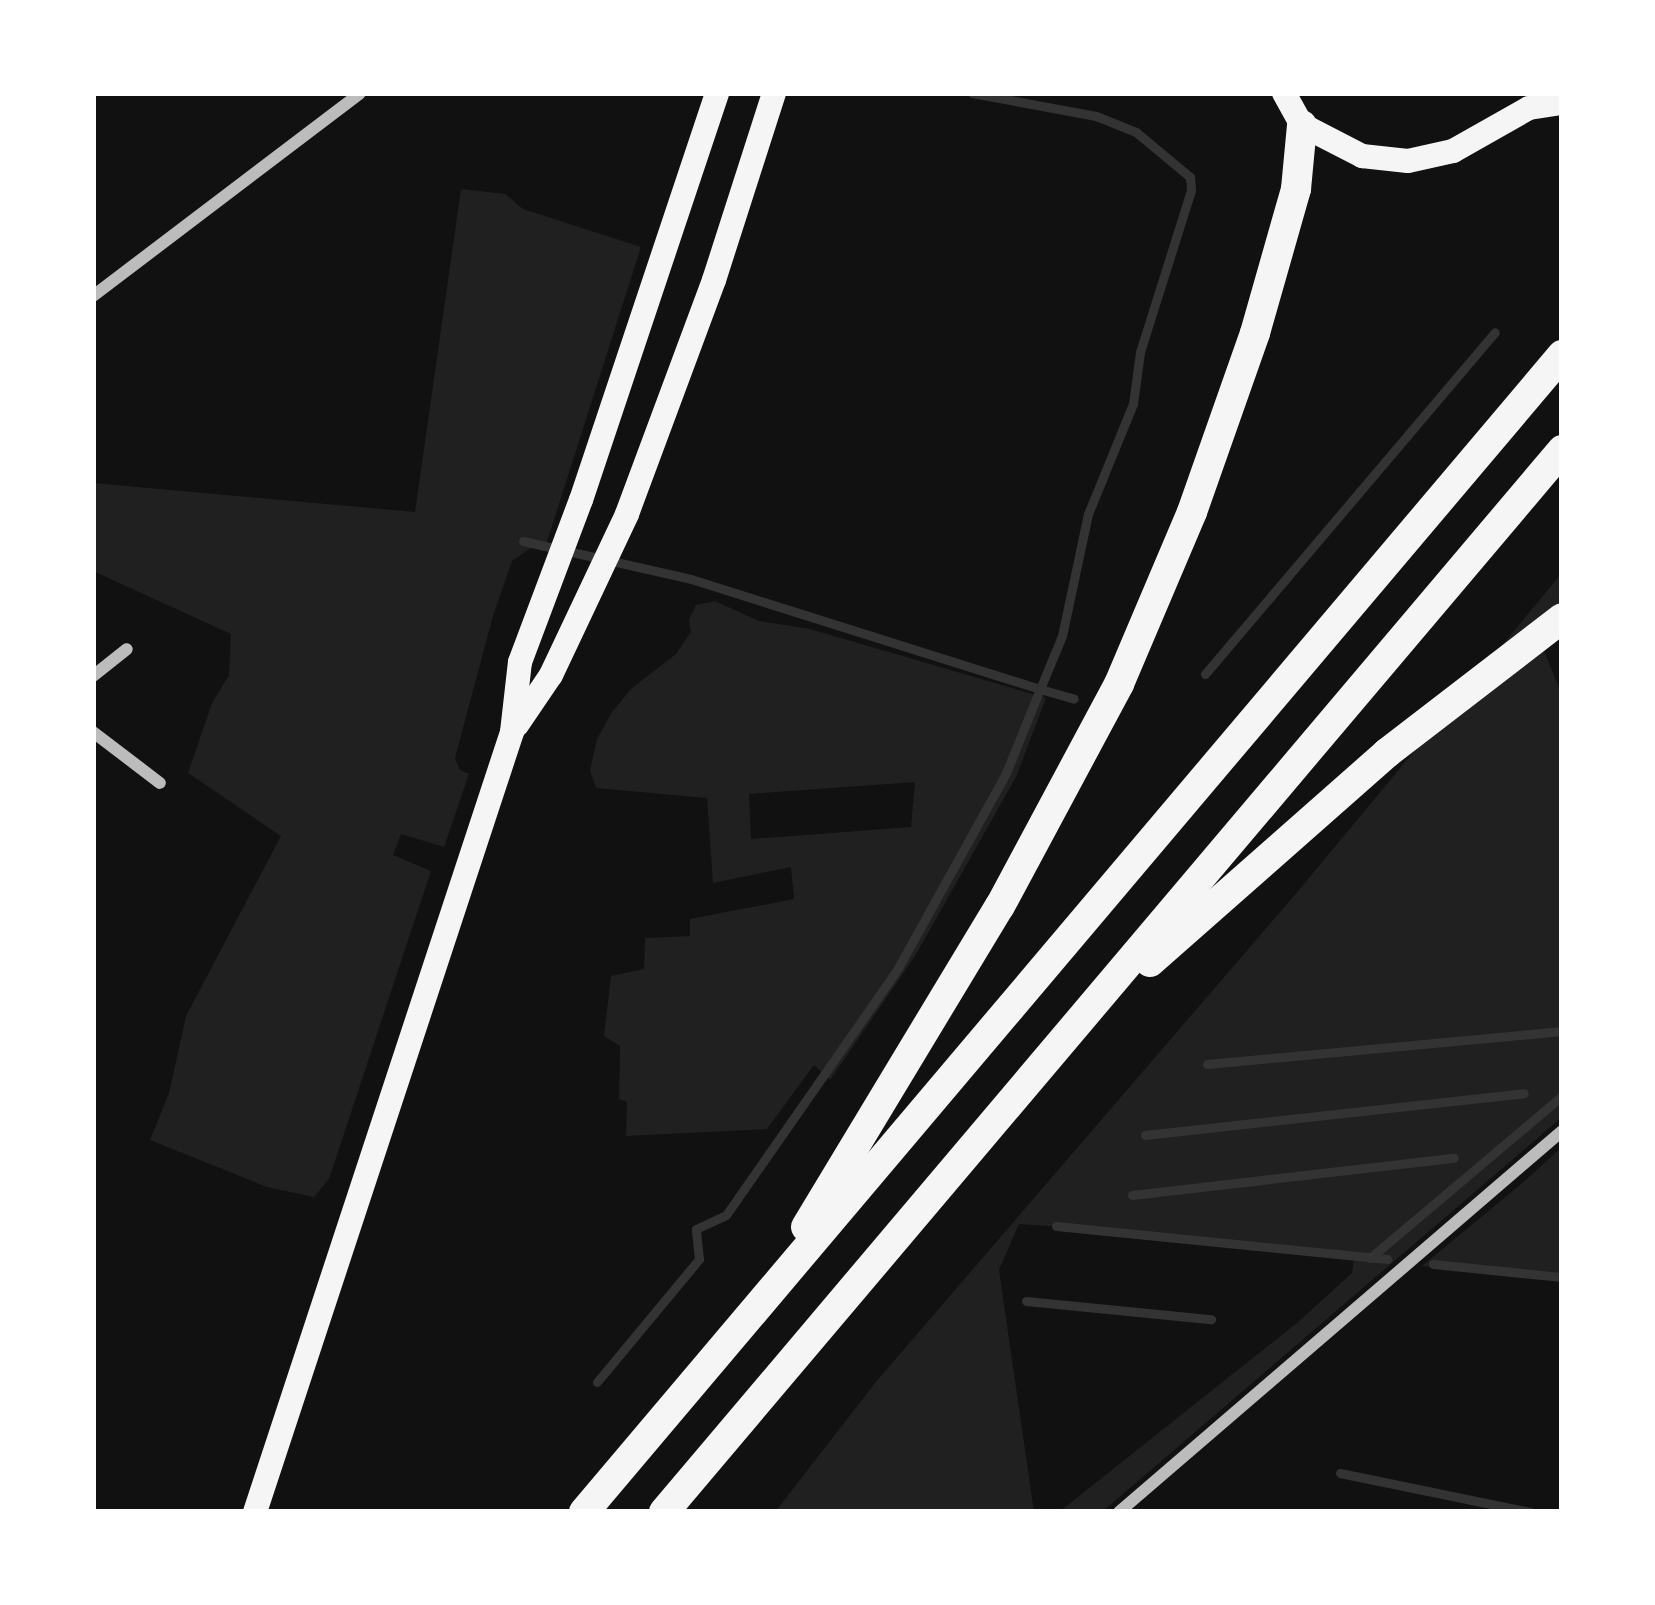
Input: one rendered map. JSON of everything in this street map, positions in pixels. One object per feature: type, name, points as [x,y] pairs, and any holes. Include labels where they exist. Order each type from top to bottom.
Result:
[{"type":"highway","points":[[759,1305],[1000,906],[1119,684],[1192,512],[1255,333],[1296,189],[1302,124]]},
{"type":"highway","points":[[584,1512],[1562,355]]},
{"type":"highway","points":[[664,1512],[1562,450]]},
{"type":"highway","points":[[1058,1047],[1270,852],[1562,618]]},
{"type":"main road","points":[[255,1512],[512,732],[520,662],[581,500],[718,93]]},
{"type":"main road","points":[[1284,93],[1302,124],[1362,156],[1408,161],[1453,151],[1529,108],[1562,103]]},
{"type":"main road","points":[[512,732],[551,675],[566,634],[627,514],[714,280],[775,95]]},
{"type":"street","points":[[93,296],[360,93]]},
{"type":"street","points":[[93,676],[128,649]]},
{"type":"street","points":[[93,732],[160,783]]},
{"type":"street","points":[[1120,1512],[1562,1131]]},
{"type":"shaded area","points":[[461,189],[505,194],[523,209],[641,247],[544,551],[531,548],[512,561],[493,616],[455,758],[460,770],[469,774],[444,847],[401,834],[393,855],[431,871],[329,1179],[314,1197],[267,1187],[150,1140],[169,1093],[186,1016],[281,836],[188,773],[212,703],[229,675],[231,634],[93,571],[93,483],[415,512]]},
{"type":"shaded area","points":[[1562,573],[1562,607],[1538,636],[1562,695],[1562,1117],[1102,1512],[1059,1512],[1297,1323],[1352,1273],[1354,1259],[1122,1231],[1019,1224],[999,1270],[1034,1512],[775,1512],[875,1383],[1299,890]]},
{"type":"shaded area","points":[[715,601],[759,621],[810,629],[1046,698],[1016,777],[915,956],[830,1080],[814,1065],[767,1129],[626,1136],[627,1102],[619,1099],[620,1046],[604,1036],[611,976],[644,969],[645,938],[690,936],[690,919],[794,899],[791,867],[713,883],[707,798],[596,788],[590,770],[597,739],[612,712],[631,689],[676,654],[691,632],[689,620],[696,605]],"holes":[[[915,782],[911,827],[751,839],[749,794]]]},
{"type":"shaded area","points":[[1562,1147],[1562,1281],[1422,1266],[1520,1185]]},
{"type":"waterway","points":[[523,541],[691,579],[1040,689],[1062,636],[1088,514],[1133,404],[1140,352],[1191,190],[1190,177],[1136,132],[1096,116],[972,93]]},
{"type":"waterway","points":[[1205,674],[1495,332]]},
{"type":"waterway","points":[[597,1382],[699,1259],[696,1229],[726,1215],[898,968],[1006,773],[1040,689],[1074,699]]},
{"type":"waterway","points":[[1207,1064],[1562,1031]]},
{"type":"waterway","points":[[1145,1135],[1524,1093]]},
{"type":"waterway","points":[[1370,1258],[1562,1096]]},
{"type":"waterway","points":[[1132,1195],[1454,1158]]},
{"type":"waterway","points":[[1056,1226],[1387,1259]]},
{"type":"waterway","points":[[1433,1264],[1562,1277]]},
{"type":"waterway","points":[[1026,1301],[1211,1319]]},
{"type":"waterway","points":[[1340,1473],[1530,1512]]}]
